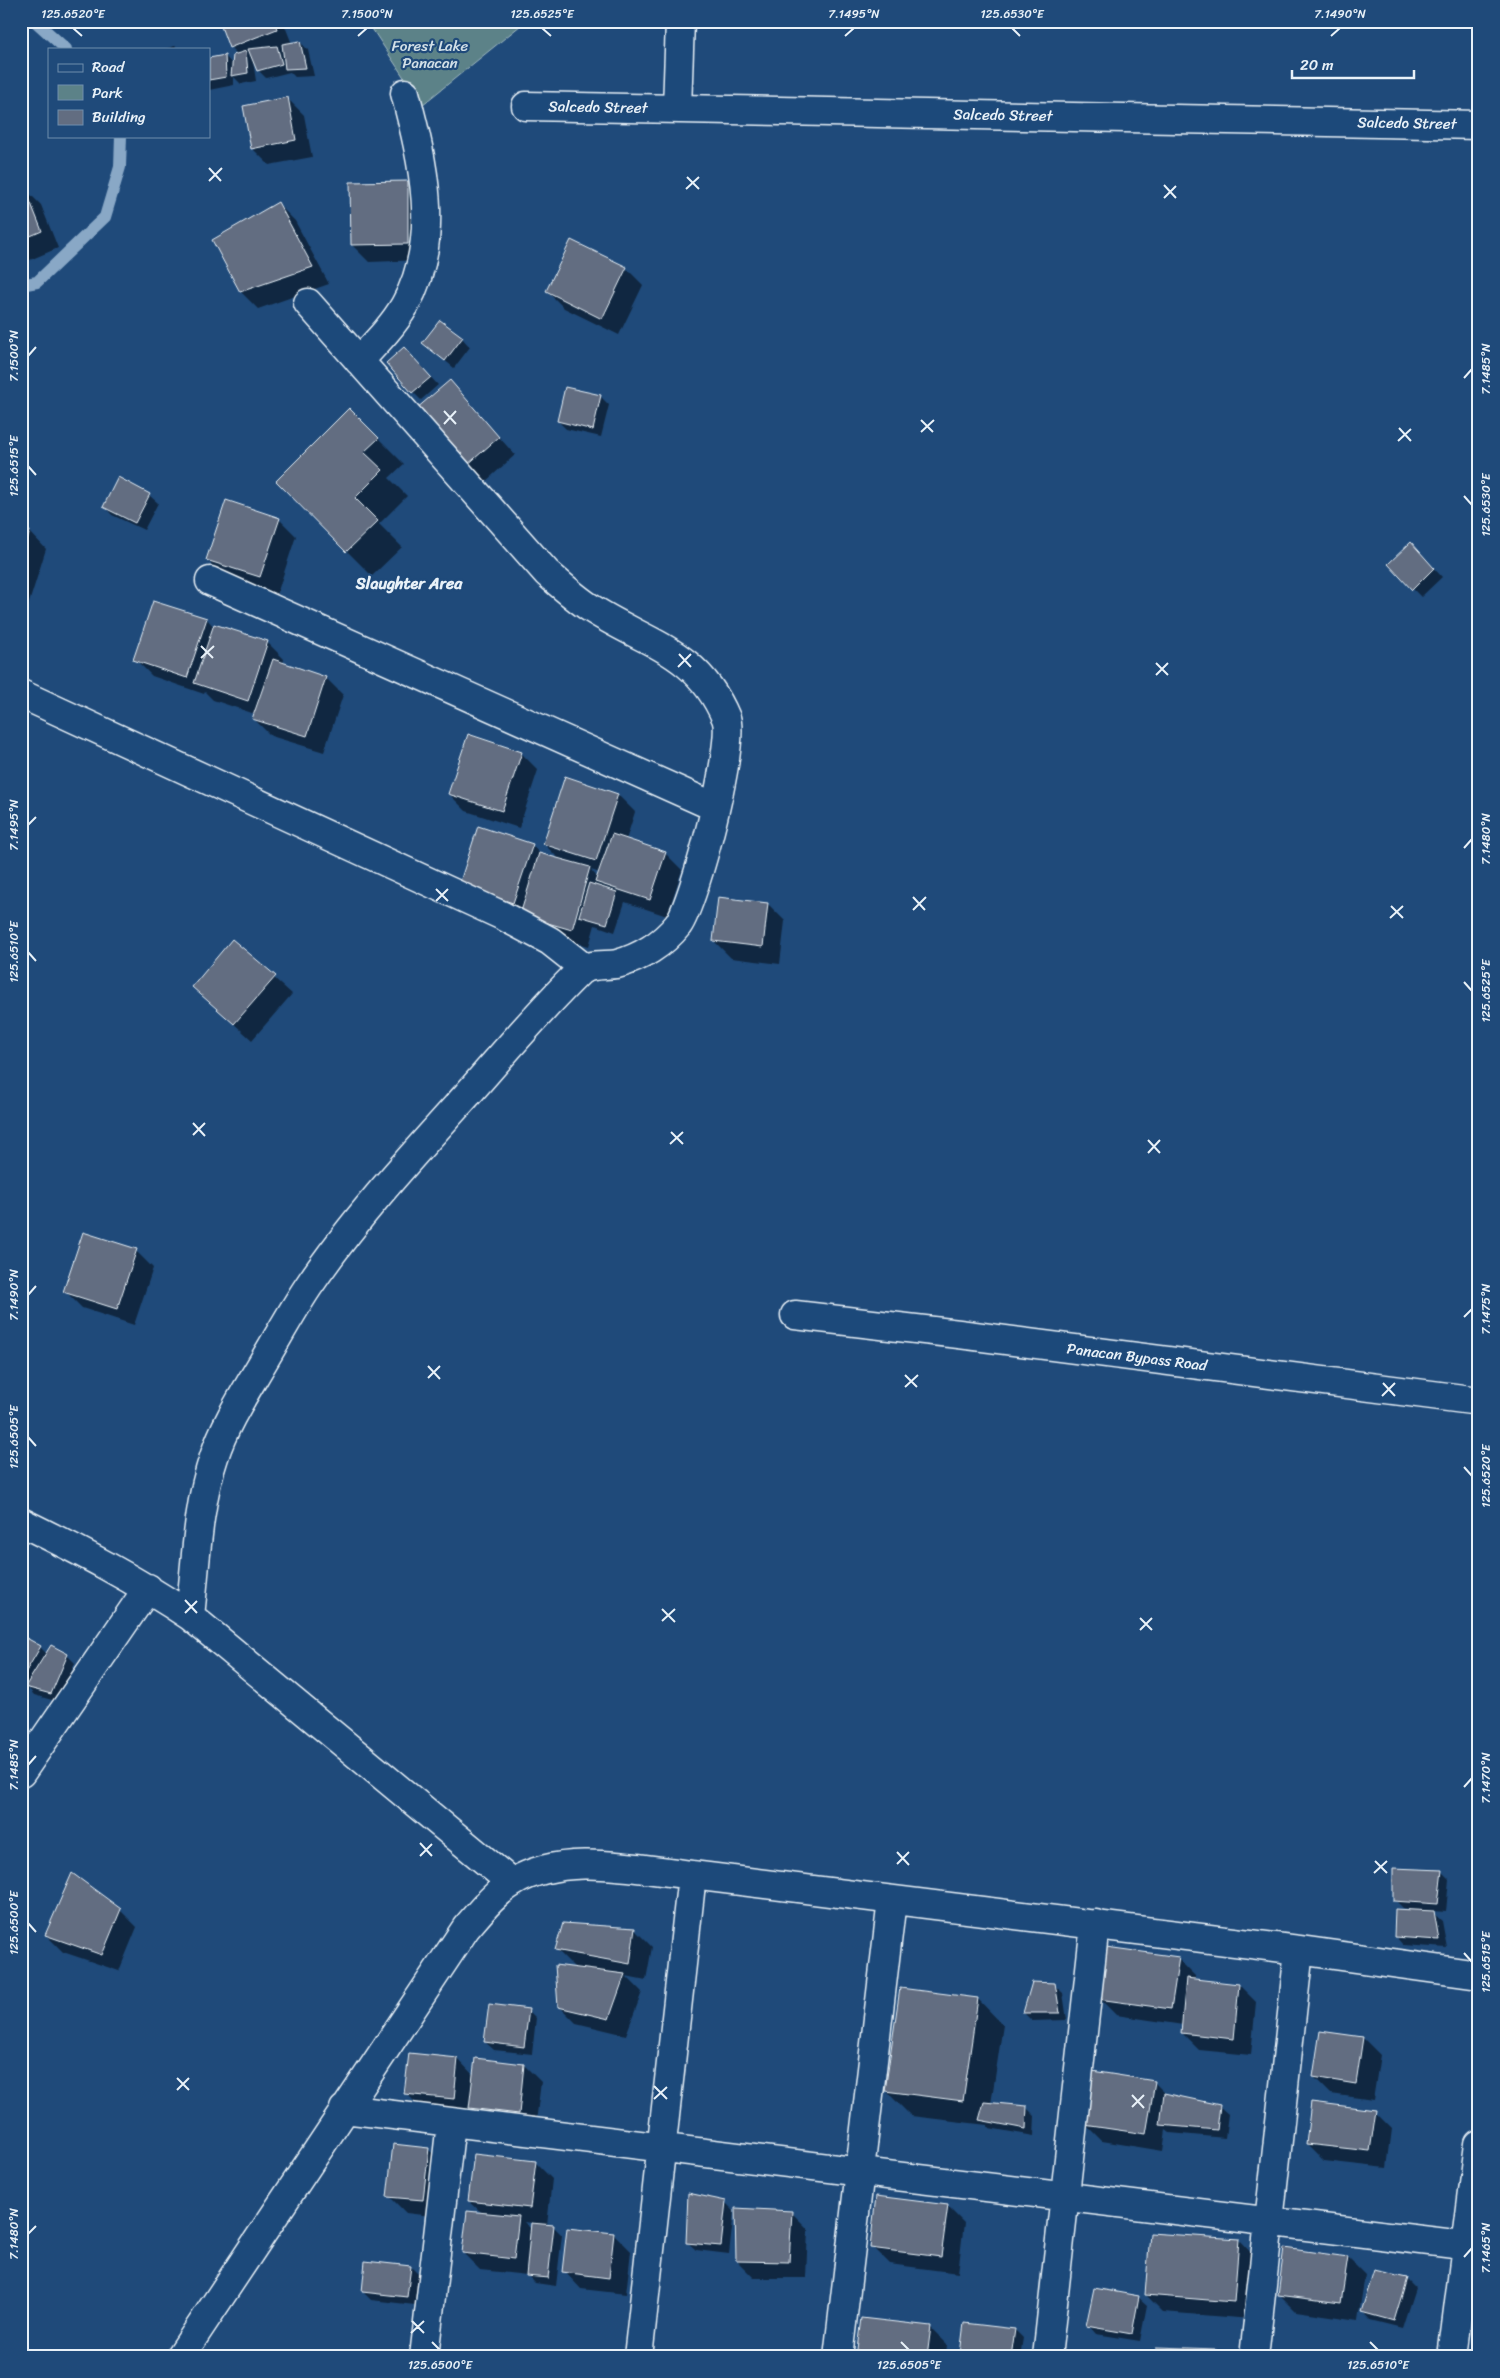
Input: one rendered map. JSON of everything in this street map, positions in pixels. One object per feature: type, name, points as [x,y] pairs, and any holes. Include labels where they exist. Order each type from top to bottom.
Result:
[{"type":"street","points":[[677,109],[680,21]]},
{"type":"street","points":[[359,361],[385,333],[405,305],[422,264],[426,229],[426,193],[417,139],[405,93]]},
{"type":"street","name":"Salcedo Street","points":[[526,106],[1479,125]]},
{"type":"street","points":[[190,1616],[200,1527],[208,1478],[215,1454],[230,1418],[276,1339],[309,1286],[387,1186],[549,1002],[583,967],[616,964],[637,957],[659,943],[678,924],[689,904],[715,807],[728,739],[728,721],[704,680],[686,661],[647,637],[590,608],[547,574],[308,303]]},
{"type":"street","points":[[210,581],[715,807]]},
{"type":"street","points":[[21,694],[521,924],[550,941],[583,967]]},
{"type":"street","name":"Panacan Bypass Road","points":[[795,1315],[959,1334],[1479,1401]]},
{"type":"street","points":[[21,1522],[88,1555],[148,1588],[190,1616],[512,1883]]},
{"type":"street","points":[[21,1773],[148,1588]]},
{"type":"street","points":[[180,2357],[466,1928],[488,1902],[512,1883],[541,1869],[570,1865],[596,1865],[692,1875],[1299,1950],[1479,1976]]},
{"type":"street","points":[[638,2357],[692,1875]]},
{"type":"street","points":[[838,2357],[892,1900]]},
{"type":"street","points":[[1048,2357],[1094,1924]]},
{"type":"street","points":[[1254,2357],[1267,2222],[1299,1950]]},
{"type":"street","points":[[344,2110],[1472,2247]]},
{"type":"street","points":[[424,2357],[451,2123]]},
{"type":"street","points":[[1452,2357],[1472,2247],[1479,2144]]},
{"type":"green space","name":"Forest Lake Panacan","points":[[367,21],[526,21],[422,105]]},
{"type":"building","points":[[219,21],[274,21],[277,29],[229,48]]},
{"type":"building","points":[[300,41],[306,68],[285,69],[282,44]]},
{"type":"building","points":[[277,46],[282,64],[257,71],[248,49]]},
{"type":"building","points":[[246,51],[248,73],[231,76],[233,55]]},
{"type":"building","points":[[225,55],[226,77],[210,80],[210,58]]},
{"type":"building","points":[[288,97],[296,140],[251,149],[243,106]]},
{"type":"building","points":[[408,181],[408,244],[351,245],[350,182]]},
{"type":"building","points":[[24,186],[42,231],[21,240],[21,187]]},
{"type":"building","points":[[278,202],[313,267],[240,292],[212,240]]},
{"type":"building","points":[[571,240],[627,267],[602,319],[546,291]]},
{"type":"building","points":[[440,320],[463,337],[445,361],[422,343]]},
{"type":"building","points":[[404,347],[431,377],[412,393],[386,363]]},
{"type":"building","points":[[450,380],[499,437],[466,466],[416,409]]},
{"type":"building","points":[[565,387],[601,395],[593,430],[557,421]]},
{"type":"building","points":[[349,408],[379,438],[364,452],[383,470],[355,498],[378,521],[346,552],[276,481]]},
{"type":"building","points":[[118,477],[150,494],[135,523],[103,507]]},
{"type":"building","points":[[226,500],[280,518],[260,577],[206,560]]},
{"type":"building","points":[[21,528],[30,531],[21,558]]},
{"type":"building","points":[[1411,542],[1434,568],[1412,590],[1388,564]]},
{"type":"building","points":[[153,601],[207,618],[187,678],[133,660]]},
{"type":"building","points":[[214,624],[268,641],[248,701],[194,683]]},
{"type":"building","points":[[273,659],[326,677],[307,736],[252,719]]},
{"type":"building","points":[[468,734],[522,752],[502,811],[448,794]]},
{"type":"building","points":[[565,776],[618,794],[596,861],[543,844]]},
{"type":"building","points":[[478,826],[533,844],[513,903],[459,885]]},
{"type":"building","points":[[612,834],[666,852],[650,900],[595,882]]},
{"type":"building","points":[[539,853],[590,867],[572,930],[520,915]]},
{"type":"building","points":[[589,883],[617,892],[607,924],[579,916]]},
{"type":"building","points":[[718,897],[768,903],[763,947],[713,941]]},
{"type":"building","points":[[232,939],[276,976],[234,1024],[192,987]]},
{"type":"building","points":[[83,1232],[137,1249],[117,1309],[63,1292]]},
{"type":"building","points":[[21,1635],[41,1646],[21,1680]]},
{"type":"building","points":[[51,1645],[68,1654],[51,1694],[25,1687]]},
{"type":"building","points":[[1393,1868],[1442,1870],[1438,1904],[1393,1901]]},
{"type":"building","points":[[72,1873],[121,1909],[102,1955],[45,1935]]},
{"type":"building","points":[[1395,1909],[1434,1911],[1439,1940],[1394,1937]]},
{"type":"building","points":[[563,1923],[635,1928],[630,1964],[555,1950]]},
{"type":"building","points":[[1106,1947],[1179,1957],[1171,2009],[1098,1999]]},
{"type":"building","points":[[555,1965],[625,1974],[609,2019],[558,2007]]},
{"type":"building","points":[[1186,1978],[1239,1984],[1234,2039],[1181,2033]]},
{"type":"building","points":[[1032,1982],[1055,1983],[1060,2013],[1023,2013]]},
{"type":"building","points":[[900,1988],[978,1998],[963,2101],[885,2091]]},
{"type":"building","points":[[489,2004],[529,2009],[524,2047],[484,2042]]},
{"type":"building","points":[[1320,2031],[1363,2037],[1356,2084],[1313,2077]]},
{"type":"building","points":[[409,2053],[458,2058],[454,2099],[404,2094]]},
{"type":"building","points":[[475,2058],[524,2064],[519,2114],[469,2108]]},
{"type":"building","points":[[1092,2071],[1155,2081],[1146,2134],[1084,2125]]},
{"type":"building","points":[[1164,2093],[1220,2105],[1217,2130],[1160,2125]]},
{"type":"building","points":[[984,2102],[1027,2106],[1026,2129],[979,2120]]},
{"type":"building","points":[[1311,2102],[1376,2110],[1370,2151],[1306,2144]]},
{"type":"building","points":[[393,2144],[429,2148],[423,2200],[387,2197]]},
{"type":"building","points":[[474,2154],[536,2161],[530,2208],[468,2201]]},
{"type":"building","points":[[688,2193],[726,2201],[721,2246],[686,2243]]},
{"type":"building","points":[[876,2196],[948,2205],[941,2257],[870,2248]]},
{"type":"building","points":[[735,2208],[792,2211],[789,2262],[736,2261]]},
{"type":"building","points":[[467,2211],[519,2216],[514,2259],[462,2253]]},
{"type":"building","points":[[531,2223],[554,2225],[548,2278],[526,2276]]},
{"type":"building","points":[[567,2228],[614,2233],[609,2278],[562,2272]]},
{"type":"building","points":[[1150,2233],[1239,2239],[1234,2302],[1145,2295]]},
{"type":"building","points":[[1284,2248],[1348,2257],[1341,2303],[1278,2295]]},
{"type":"building","points":[[365,2261],[411,2266],[407,2297],[362,2292]]},
{"type":"building","points":[[1374,2271],[1407,2278],[1394,2321],[1361,2312]]},
{"type":"building","points":[[1094,2288],[1139,2296],[1132,2334],[1086,2326]]},
{"type":"building","points":[[861,2318],[931,2326],[927,2357],[856,2357]]},
{"type":"building","points":[[964,2323],[1015,2329],[1011,2357],[960,2354]]},
{"type":"building","points":[[1156,2347],[1217,2349],[1217,2357],[1156,2357]]},
{"type":"waterway","points":[[35,21],[65,48]]},
{"type":"waterway","points":[[21,285],[37,282],[105,217],[120,167],[121,138]]},
{"type":"district","name":"Slaughter Area","points":[[409,583]]}]
